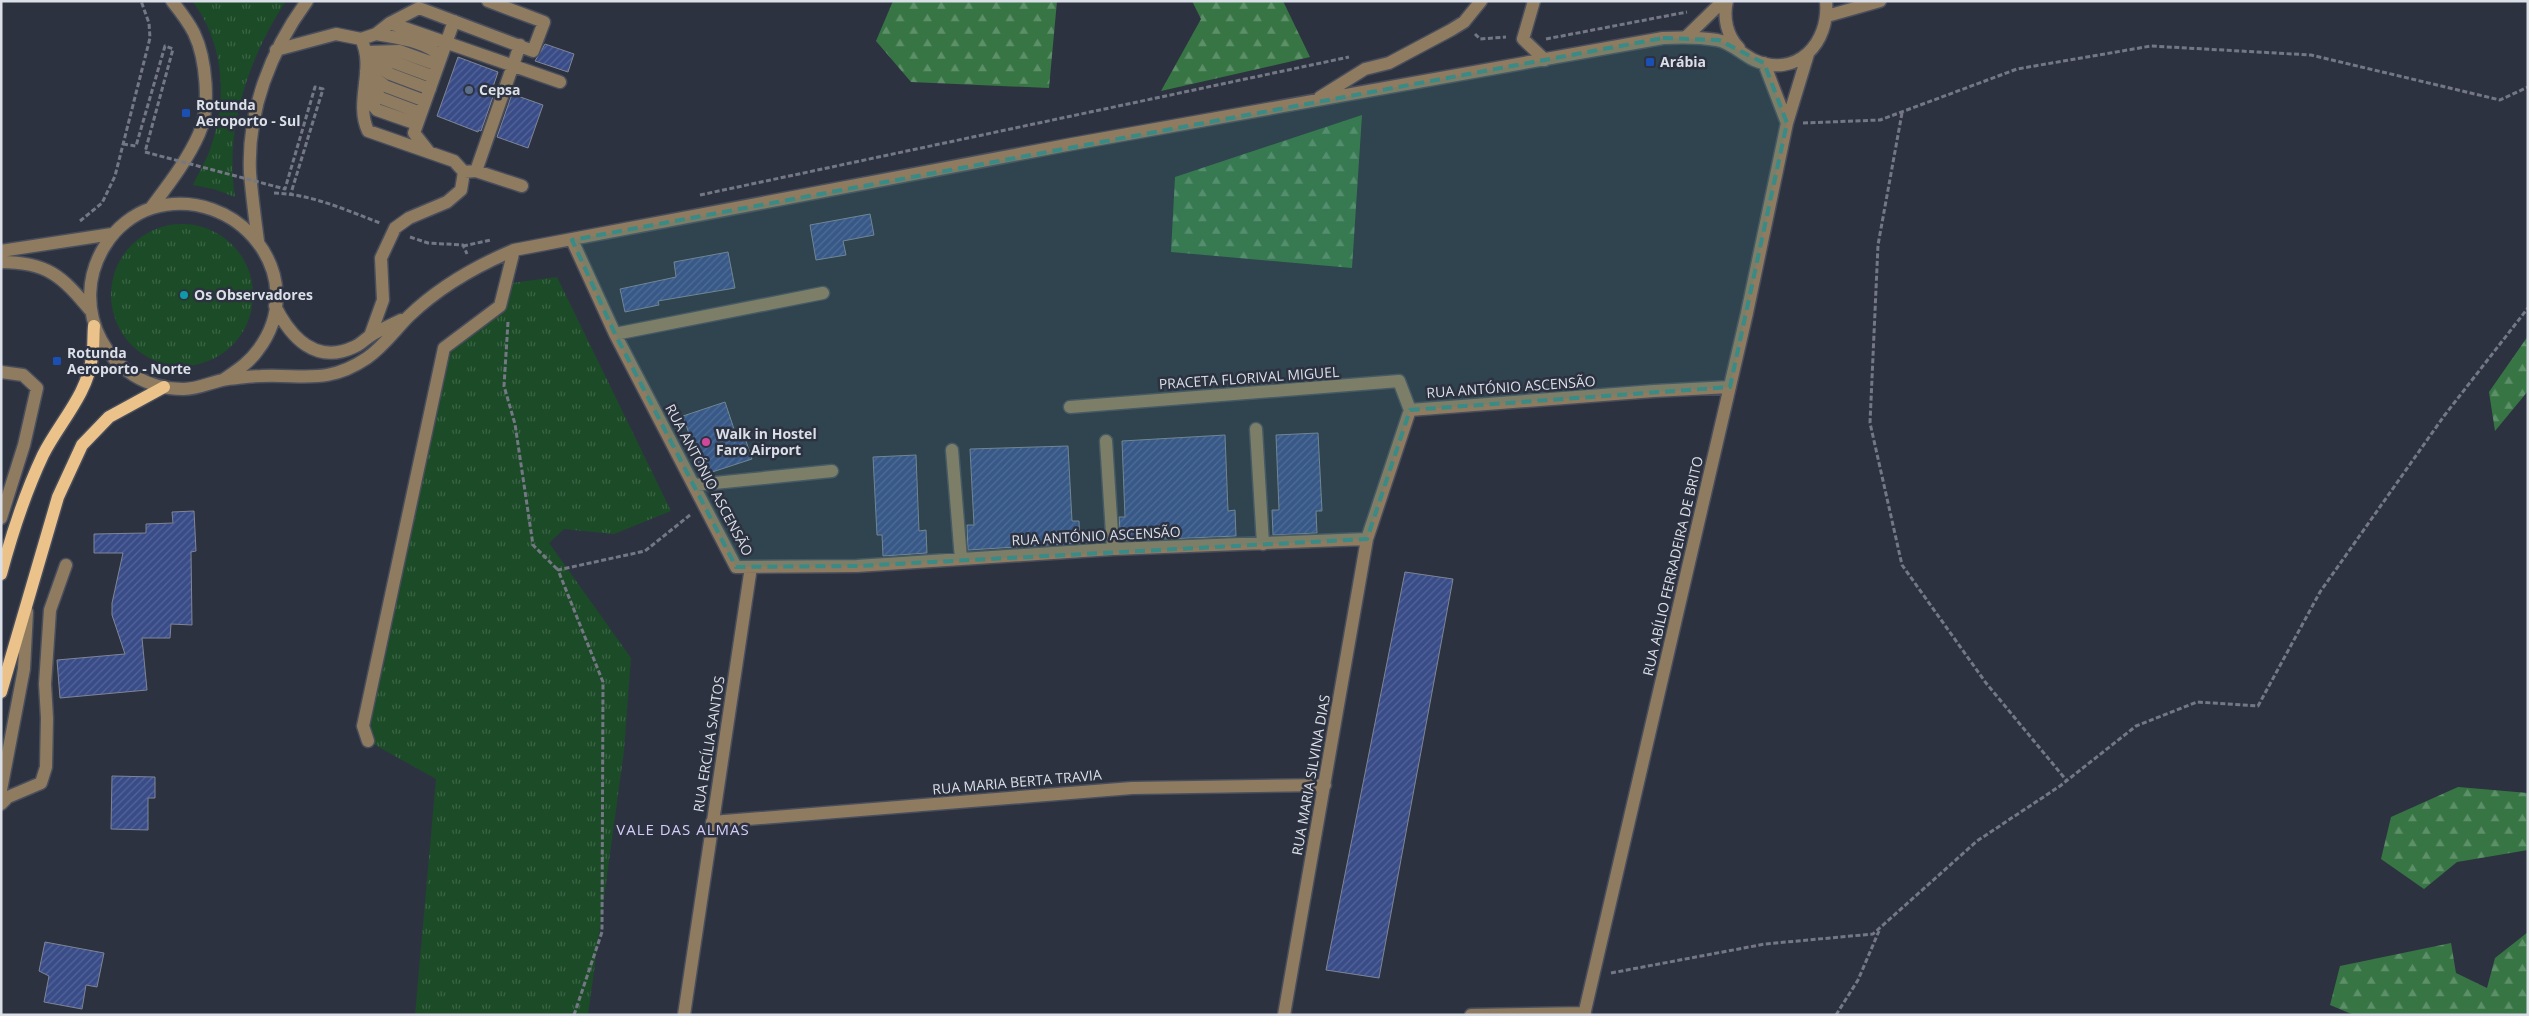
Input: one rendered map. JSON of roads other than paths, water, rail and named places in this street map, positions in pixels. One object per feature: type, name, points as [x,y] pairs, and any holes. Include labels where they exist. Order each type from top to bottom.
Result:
[{"type":"main road","points":[[1,574],[4,554],[44,454],[77,400],[86,379],[92,358],[94,326]]},
{"type":"main road","points":[[1,692],[58,496],[82,445],[109,417],[164,387]]},
{"type":"street","points":[[150,208],[186,159],[200,133],[204,109],[206,86],[203,59],[194,34],[172,1]]},
{"type":"street","points":[[258,241],[250,171],[260,91],[276,50],[306,1]]},
{"type":"street","points":[[276,50],[336,34],[361,39],[376,34],[390,23],[434,1]]},
{"type":"street","points":[[418,8],[533,51],[544,22],[488,1]]},
{"type":"street","points":[[1314,101],[1365,69],[1389,63],[1464,22],[1481,1]]},
{"type":"street","points":[[1534,1],[1523,39],[1545,60]]},
{"type":"street","points":[[1686,37],[1723,1]]},
{"type":"street","points":[[1727,1],[1725,22],[1729,34],[1745,54]]},
{"type":"street","points":[[223,380],[243,367],[259,350],[270,329],[275,306],[275,284],[269,262],[258,241],[237,220],[210,207],[180,203],[150,208],[130,219],[112,234],[97,257],[90,283],[90,310],[94,326],[105,348],[121,366],[141,380],[164,387],[184,389],[204,386],[223,380],[260,376],[327,376],[346,370],[366,359],[380,348],[410,315],[440,290],[474,268],[514,250],[1072,144],[1663,38],[1686,37],[1719,40],[1764,63],[1786,64],[1808,54],[1817,44],[1824,31],[1827,16],[1826,1]]},
{"type":"street","points":[[1827,16],[1880,1]]},
{"type":"street","points":[[429,152],[414,134],[454,21]]},
{"type":"street","points":[[390,23],[560,82]]},
{"type":"street","points":[[376,34],[403,39],[435,50],[434,78]]},
{"type":"street","points":[[361,39],[366,66],[362,119],[368,131],[454,161],[470,171],[522,186]]},
{"type":"street","points":[[370,336],[383,300],[381,258],[395,228],[409,218],[447,202],[461,190],[520,45]]},
{"type":"street","points":[[366,66],[398,51],[434,78]]},
{"type":"street","name":"RUA ABÍLIO FERRADEIRA DE BRITO","points":[[1585,1014],[1730,388],[1787,124],[1808,54]]},
{"type":"street","points":[[1764,63],[1787,124]]},
{"type":"street","points":[[366,66],[390,74],[434,78]]},
{"type":"street","points":[[366,66],[381,98],[419,119]]},
{"type":"street","points":[[364,95],[377,110],[419,119]]},
{"type":"street","points":[[1,251],[112,234]]},
{"type":"street","name":"RUA ANTÓNIO ASCENSÃO","points":[[572,240],[615,334],[736,567],[857,566],[1113,550],[1367,540],[1410,410],[1654,391],[1730,388]]},
{"type":"street","points":[[368,741],[363,726],[444,348],[500,306],[514,250]]},
{"type":"street","points":[[1,262],[27,263],[57,274],[90,310]]},
{"type":"street","points":[[615,334],[823,293]]},
{"type":"street","points":[[275,306],[286,328],[301,343],[318,351],[337,353],[355,347],[370,336],[410,315]]},
{"type":"street","points":[[1,372],[23,375],[37,388],[24,445],[1,518]]},
{"type":"street","name":"PRACETA FLORIVAL MIGUEL","points":[[1070,407],[1399,381],[1410,410]]},
{"type":"street","points":[[1256,429],[1263,544]]},
{"type":"street","points":[[1106,441],[1113,550]]},
{"type":"street","points":[[952,450],[961,558]]},
{"type":"street","points":[[695,485],[832,471]]},
{"type":"street","name":"RUA MARIA SILVINA DIAS","points":[[1284,1015],[1367,540]]},
{"type":"street","points":[[1,804],[8,797],[41,783],[46,767],[48,718],[45,684],[50,610],[66,564]]},
{"type":"street","name":"RUA ERCÍLIA SANTOS","points":[[684,1015],[751,567]]},
{"type":"street","points":[[1,790],[6,773],[24,669],[28,600]]},
{"type":"street","points":[[6,773],[13,785],[22,791]]},
{"type":"street","name":"RUA MARIA BERTA TRAVIA","points":[[712,822],[1132,788],[1325,785]]},
{"type":"street","points":[[1471,1015],[1585,1014]]},
{"type":"place","name":"Arábia","points":[[1650,62]]},
{"type":"place","name":"Cepsa","points":[[469,90]]},
{"type":"place","name":"Rotunda Aeroporto - Sul","points":[[186,113]]},
{"type":"place","name":"Os Observadores","points":[[184,295]]},
{"type":"place","name":"Rotunda Aeroporto - Norte","points":[[57,361]]},
{"type":"place","name":"Walk in Hostel Faro Airport","points":[[706,442]]},
{"type":"district","name":"VALE DAS ALMAS","points":[[683,830]]}]
